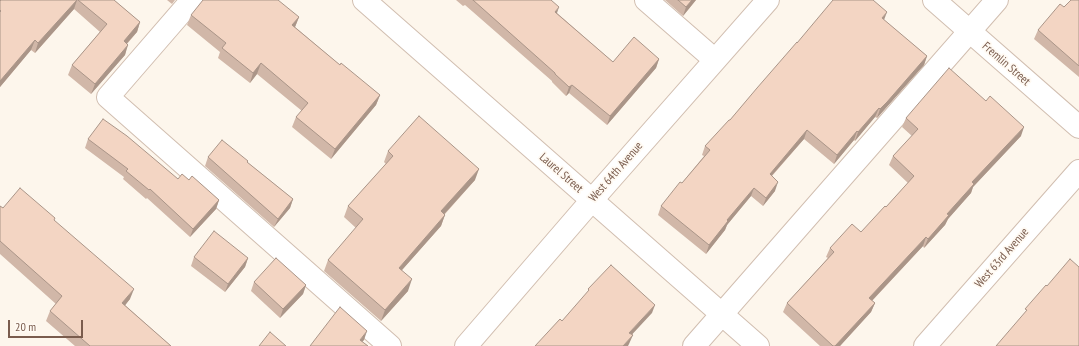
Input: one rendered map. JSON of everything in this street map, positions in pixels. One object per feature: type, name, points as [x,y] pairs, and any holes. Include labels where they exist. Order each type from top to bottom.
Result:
[{"type":"street","points":[[192,0],[108,97],[390,346]]},
{"type":"street","name":"Laurel Street","points":[[364,0],[758,346]]},
{"type":"street","points":[[646,0],[715,60]]},
{"type":"street","name":"West 64th Avenue","points":[[466,346],[768,0]]},
{"type":"street","name":"Fremlin Street","points":[[934,0],[1079,128]]},
{"type":"street","points":[[694,346],[997,0]]},
{"type":"street","name":"West 63rd Avenue","points":[[926,346],[1079,171]]},
{"type":"building","points":[[77,0],[38,43],[35,40],[0,81],[0,1]]},
{"type":"building","points":[[78,0],[114,0],[140,22],[124,41],[128,45],[95,84],[72,65],[107,24]]},
{"type":"building","points":[[203,0],[278,0],[299,17],[292,25],[340,65],[341,63],[380,95],[335,149],[296,117],[308,103],[261,63],[253,73],[222,48],[226,43],[191,15]]},
{"type":"building","points":[[473,0],[551,0],[559,7],[555,12],[613,62],[634,37],[659,59],[610,116],[572,85],[569,87]]},
{"type":"building","points":[[678,0],[692,0],[686,7]]},
{"type":"building","points":[[833,0],[873,0],[887,12],[882,18],[927,56],[887,102],[880,109],[879,108],[858,132],[857,131],[837,155],[807,130],[770,174],[778,182],[766,198],[754,188],[727,220],[728,221],[709,245],[661,206],[680,182],[682,183],[710,150],[705,146],[730,120]]},
{"type":"building","points":[[1071,0],[1079,0],[1079,66],[1038,30],[1060,4],[1064,7]]},
{"type":"building","points":[[949,68],[986,101],[990,96],[1024,127],[972,182],[974,184],[947,214],[949,215],[928,239],[926,237],[869,298],[875,303],[835,346],[833,346],[787,303],[834,252],[830,248],[852,224],[861,232],[914,176],[893,156],[918,129],[906,118]]},
{"type":"building","points":[[419,116],[479,169],[441,211],[445,215],[399,268],[412,279],[385,310],[328,260],[363,219],[348,206],[393,156],[388,151]]},
{"type":"building","points":[[103,119],[127,136],[178,179],[182,174],[189,180],[192,176],[219,200],[193,229],[150,189],[149,190],[126,171],[128,169],[88,139]]},
{"type":"building","points":[[222,140],[293,199],[278,219],[208,157]]},
{"type":"building","points":[[20,188],[55,218],[54,220],[134,289],[122,303],[171,346],[90,346],[50,311],[62,296],[0,241],[0,206],[3,208]]},
{"type":"building","points":[[214,231],[248,258],[228,284],[194,257]]},
{"type":"building","points":[[276,258],[306,285],[283,309],[254,282]]},
{"type":"building","points":[[1070,259],[1079,267],[1079,346],[996,346],[1027,310],[1025,309]]},
{"type":"building","points":[[611,265],[655,305],[629,333],[633,335],[623,346],[535,346],[560,319],[562,321],[589,290],[588,289]]},
{"type":"building","points":[[340,307],[367,331],[360,340],[368,346],[310,346]]},
{"type":"building","points":[[270,332],[286,346],[259,346]]}]
